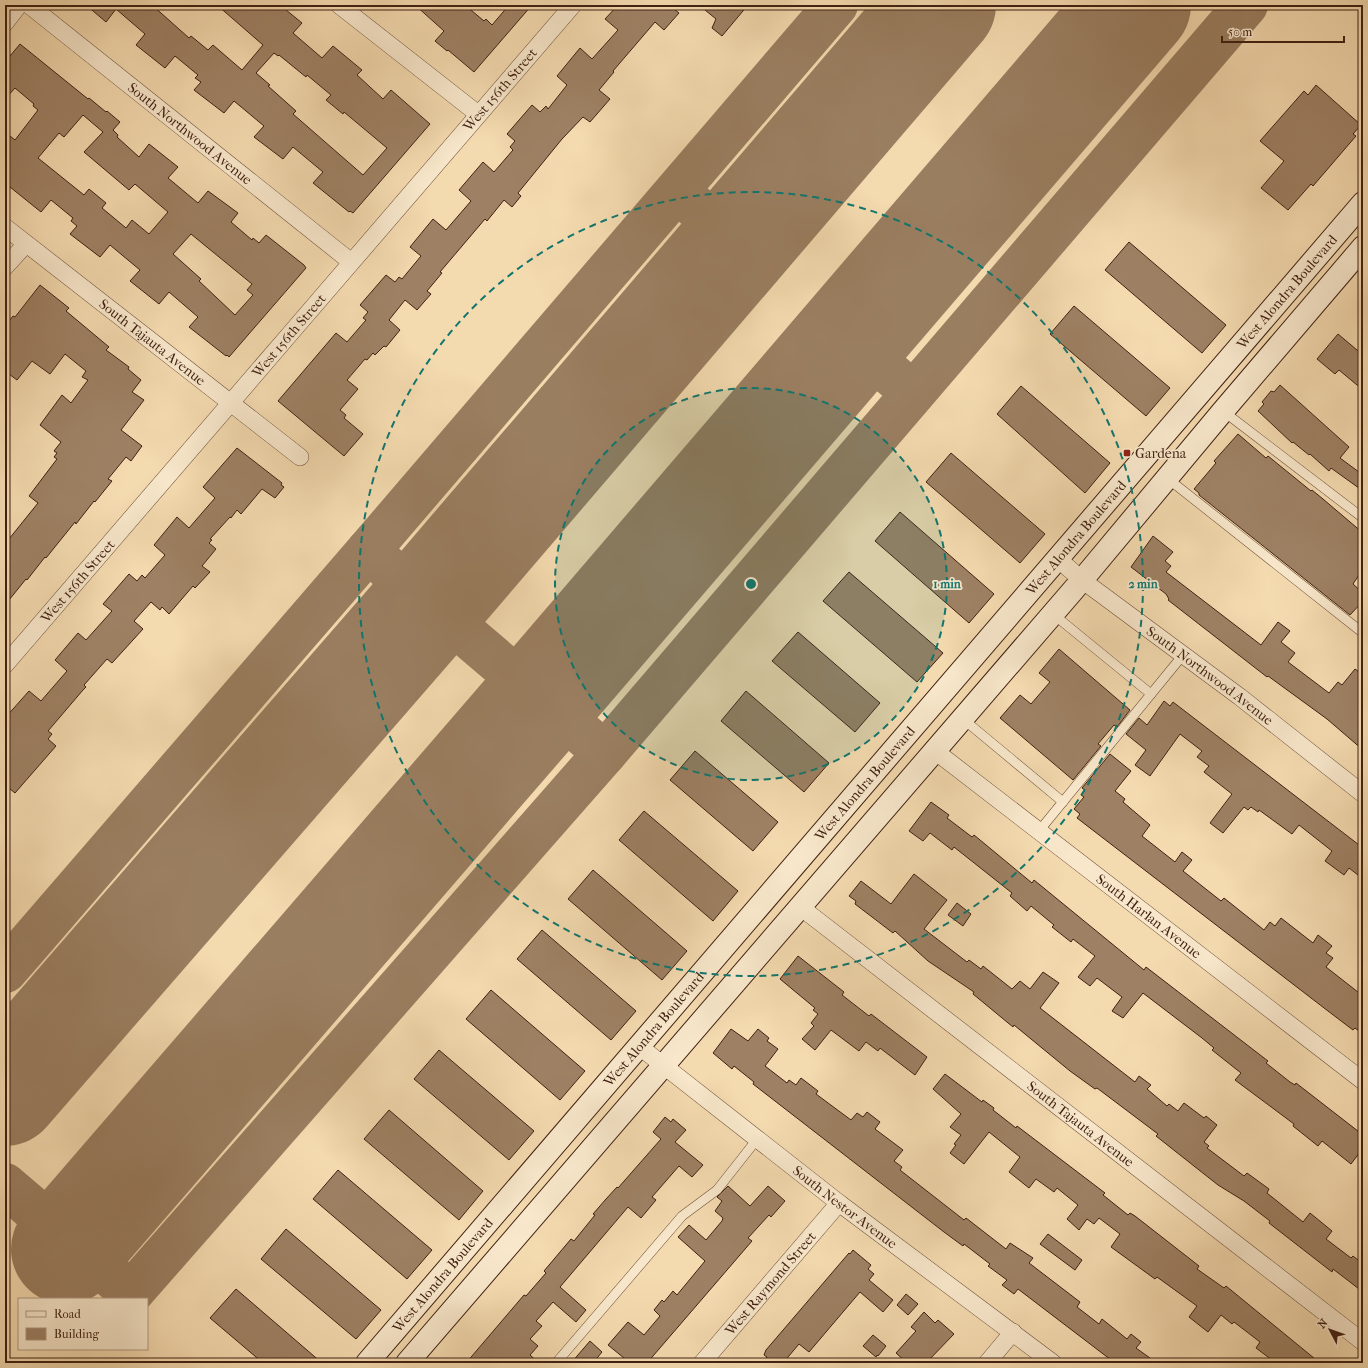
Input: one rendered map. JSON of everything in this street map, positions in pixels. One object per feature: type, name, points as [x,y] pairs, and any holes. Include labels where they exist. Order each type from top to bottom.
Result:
[{"type":"main road","name":"West Alondra Boulevard","points":[[367,1363],[640,1047],[1057,558],[1363,203]]},
{"type":"main road","name":"West Alondra Boulevard","points":[[407,1363],[662,1064],[1053,614],[1222,411],[1363,247]]},
{"type":"street","points":[[5,15],[18,5]]},
{"type":"street","points":[[5,23],[18,5]]},
{"type":"street","name":"South Northwood Avenue","points":[[29,5],[350,261]]},
{"type":"street","points":[[339,5],[478,114]]},
{"type":"street","name":"West 156th Street","points":[[5,665],[232,403],[350,261],[573,5]]},
{"type":"street","name":"South Tajauta Avenue","points":[[5,227],[300,456]]},
{"type":"street","points":[[5,267],[26,244]]},
{"type":"street","name":"South Northwood Avenue","points":[[1057,558],[1082,580],[1183,655],[1363,794]]},
{"type":"street","name":"South Harlan Avenue","points":[[935,751],[1363,1081]]},
{"type":"street","name":"South Tajauta Avenue","points":[[799,906],[1363,1342]]},
{"type":"street","name":"South Nestor Avenue","points":[[640,1047],[839,1203],[1053,1363]]},
{"type":"street","name":"West Raymond Street","points":[[702,1363],[839,1203]]},
{"type":"street","points":[[987,1363],[1013,1332]]},
{"type":"lane","points":[[1222,411],[1363,518]]},
{"type":"lane","points":[[1166,478],[1363,634]]},
{"type":"lane","points":[[1053,614],[1151,694]]},
{"type":"lane","points":[[1039,831],[1183,655]]},
{"type":"lane","points":[[963,718],[1063,802]]},
{"type":"lane","points":[[556,1363],[682,1216],[717,1190],[758,1138]]},
{"type":"building","points":[[86,5],[152,5],[189,38],[191,36],[208,50],[213,45],[242,70],[263,45],[217,5],[280,5],[302,23],[293,33],[322,58],[333,46],[362,70],[357,75],[383,99],[391,90],[430,124],[353,213],[350,211],[349,212],[313,183],[323,172],[293,147],[283,159],[254,137],[264,126],[234,101],[224,113],[194,90],[201,82],[195,78],[198,75],[175,56],[165,68],[136,45],[145,34],[116,9],[106,22]],"holes":[[[274,53],[278,56],[279,55],[306,77],[307,75],[331,95],[326,100],[343,114],[344,112],[387,148],[363,175],[293,114],[296,111],[256,73]]]},
{"type":"building","points":[[415,5],[465,5],[484,21],[486,19],[492,25],[509,5],[532,5],[474,72],[435,41],[444,31]]},
{"type":"building","points":[[618,5],[669,5],[679,13],[664,30],[655,22],[613,71],[614,72],[599,90],[610,99],[590,122],[583,117],[562,139],[518,193],[521,196],[512,207],[504,200],[487,221],[485,219],[440,272],[442,273],[427,291],[431,294],[417,310],[405,300],[389,320],[400,330],[386,347],[384,346],[375,355],[373,353],[367,360],[365,359],[347,380],[358,389],[340,410],[346,415],[344,418],[363,434],[344,456],[278,401],[336,333],[347,342],[366,320],[363,318],[368,312],[360,305],[386,275],[395,282],[399,277],[402,279],[421,256],[410,247],[433,219],[446,230],[471,201],[459,190],[483,162],[494,172],[513,150],[510,147],[515,141],[507,134],[532,105],[540,112],[546,106],[548,109],[567,85],[557,76],[580,48],[592,59],[618,30],[605,19]]},
{"type":"building","points":[[699,5],[748,5],[722,36],[712,28],[716,19]]},
{"type":"building","points":[[20,44],[88,99],[89,98],[120,122],[113,130],[118,135],[117,137],[139,157],[149,144],[178,167],[168,178],[198,203],[208,191],[238,213],[231,222],[252,240],[253,238],[259,243],[266,235],[304,265],[306,268],[229,357],[189,327],[198,317],[169,292],[159,304],[130,281],[140,270],[110,245],[100,257],[70,234],[77,226],[71,221],[73,218],[51,200],[41,212],[5,183],[5,132],[15,140],[38,110],[33,106],[34,104],[15,88],[5,99],[5,62]],"holes":[[[83,115],[103,132],[84,152],[129,190],[135,184],[168,212],[149,234],[132,220],[126,228],[102,208],[106,203],[89,189],[84,195],[38,158],[59,133],[64,137]],[[191,234],[252,284],[247,290],[253,295],[235,315],[199,281],[201,279],[173,254]]]},
{"type":"building","points":[[1316,85],[1361,125],[1353,134],[1356,136],[1313,186],[1311,184],[1288,210],[1261,188],[1284,161],[1260,141],[1304,91],[1308,95]]},
{"type":"building","points":[[1129,242],[1226,325],[1202,353],[1105,270]]},
{"type":"building","points":[[40,285],[69,308],[66,311],[109,347],[106,350],[129,367],[128,369],[141,380],[132,392],[144,400],[121,430],[142,446],[131,461],[126,457],[108,479],[112,481],[95,502],[94,501],[76,524],[75,522],[5,605],[5,544],[38,503],[29,496],[57,459],[54,457],[57,453],[54,451],[61,442],[40,425],[62,395],[71,403],[88,380],[82,377],[86,371],[65,354],[50,374],[32,361],[17,380],[5,371],[5,326],[13,316],[15,317]]},
{"type":"building","points":[[1074,306],[1170,388],[1146,416],[1050,334]]},
{"type":"building","points":[[1338,334],[1363,355],[1363,390],[1339,370],[1335,374],[1317,359]]},
{"type":"building","points":[[1280,385],[1349,447],[1340,458],[1363,475],[1363,491],[1331,468],[1329,471],[1310,454],[1309,455],[1293,442],[1292,443],[1258,411],[1264,404],[1262,402],[1271,391],[1274,392]]},
{"type":"building","points":[[1021,386],[1110,463],[1085,493],[997,414]]},
{"type":"building","points":[[1238,434],[1266,458],[1268,456],[1311,491],[1312,490],[1363,533],[1363,569],[1353,584],[1363,593],[1363,601],[1350,615],[1199,495],[1199,493],[1194,489],[1216,463],[1214,461]]},
{"type":"building","points":[[237,448],[282,483],[281,485],[284,487],[275,498],[262,489],[241,514],[237,510],[210,539],[212,540],[209,543],[216,549],[202,566],[210,572],[195,588],[193,586],[169,614],[162,607],[160,610],[151,602],[134,621],[143,629],[112,663],[107,659],[84,685],[86,687],[48,731],[52,734],[48,739],[56,746],[15,793],[5,785],[5,741],[10,735],[5,731],[5,718],[29,691],[41,701],[67,671],[55,660],[78,633],[86,640],[112,611],[103,604],[129,574],[137,581],[142,575],[145,578],[165,555],[154,545],[177,517],[189,528],[215,498],[203,487]]},
{"type":"building","points":[[951,453],[1045,534],[1020,563],[926,482]]},
{"type":"building","points":[[900,512],[994,594],[969,623],[875,541]]},
{"type":"building","points":[[1153,536],[1173,552],[1165,561],[1171,566],[1166,572],[1261,645],[1278,622],[1290,631],[1281,642],[1295,653],[1288,662],[1329,693],[1338,682],[1342,685],[1355,669],[1363,675],[1363,750],[1327,719],[1268,676],[1267,677],[1168,600],[1169,599],[1166,594],[1131,567]]},
{"type":"building","points":[[849,572],[943,653],[917,682],[823,601]]},
{"type":"building","points":[[798,632],[880,703],[855,732],[772,661]]},
{"type":"building","points":[[1059,649],[1130,710],[1117,727],[1114,725],[1098,744],[1101,746],[1073,780],[1000,718],[1020,695],[1031,704],[1050,682],[1039,673]]},
{"type":"building","points":[[746,691],[829,763],[804,792],[721,721]]},
{"type":"building","points":[[1164,701],[1170,706],[1173,702],[1363,848],[1363,879],[1349,868],[1344,875],[1325,861],[1332,851],[1299,825],[1292,834],[1259,810],[1258,812],[1251,807],[1248,810],[1244,807],[1223,833],[1210,823],[1232,794],[1204,772],[1209,766],[1197,757],[1202,751],[1180,734],[1150,776],[1135,765],[1146,750],[1126,734],[1139,718],[1147,725]]},
{"type":"building","points":[[695,751],[778,822],[753,851],[670,780]]},
{"type":"building","points":[[1110,754],[1131,771],[1115,791],[1125,799],[1123,802],[1150,825],[1142,836],[1175,862],[1182,852],[1192,860],[1183,871],[1221,901],[1224,898],[1264,930],[1270,922],[1275,926],[1281,918],[1313,943],[1318,935],[1332,946],[1326,953],[1333,958],[1326,967],[1363,996],[1363,1034],[1355,1028],[1353,1030],[1077,818],[1080,814],[1074,809],[1084,797],[1081,795],[1085,790],[1082,788]]},
{"type":"building","points":[[931,802],[949,815],[947,818],[972,837],[974,835],[1032,883],[1034,880],[1144,970],[1146,967],[1268,1061],[1266,1063],[1290,1082],[1295,1085],[1296,1083],[1363,1135],[1363,1148],[1351,1164],[1322,1141],[1318,1146],[1293,1126],[1294,1124],[1235,1080],[1241,1073],[1212,1050],[1214,1048],[1202,1038],[1143,993],[1123,1018],[1112,1011],[1122,997],[1097,978],[1090,986],[1078,977],[1095,956],[1073,939],[1071,942],[1052,927],[1054,925],[1031,906],[1027,911],[1010,896],[1012,893],[954,847],[952,850],[930,833],[923,841],[909,831]]},
{"type":"building","points":[[644,811],[738,891],[713,921],[619,840]]},
{"type":"building","points":[[593,870],[687,951],[662,980],[568,899]]},
{"type":"building","points":[[914,874],[947,900],[924,929],[967,962],[969,960],[981,969],[983,966],[1012,989],[1020,981],[1030,989],[1043,972],[1059,983],[1040,1008],[1135,1082],[1139,1076],[1151,1085],[1147,1089],[1167,1106],[1169,1104],[1178,1111],[1184,1103],[1204,1118],[1206,1116],[1217,1125],[1204,1142],[1209,1146],[1207,1148],[1244,1176],[1247,1173],[1269,1189],[1267,1193],[1303,1222],[1310,1213],[1332,1231],[1326,1239],[1351,1258],[1353,1256],[1363,1264],[1363,1292],[1333,1269],[1332,1272],[1269,1223],[1270,1221],[1244,1201],[1218,1185],[1156,1136],[1158,1134],[1097,1088],[1095,1089],[1070,1071],[1014,1025],[1013,1027],[973,994],[974,992],[928,961],[895,931],[893,933],[855,904],[856,901],[849,896],[861,881],[891,904]]},
{"type":"building","points":[[957,903],[971,914],[963,926],[948,915]]},
{"type":"building","points":[[542,930],[636,1011],[611,1040],[517,959]]},
{"type":"building","points":[[798,956],[844,992],[842,995],[869,1016],[871,1014],[927,1057],[915,1075],[880,1048],[878,1051],[866,1042],[859,1051],[831,1030],[815,1050],[802,1039],[814,1026],[811,1023],[818,1014],[813,1010],[815,1008],[780,979]]},
{"type":"building","points":[[491,990],[585,1071],[560,1100],[466,1019]]},
{"type":"building","points":[[731,1029],[748,1041],[758,1029],[769,1038],[767,1041],[778,1049],[765,1066],[787,1083],[789,1080],[796,1085],[801,1078],[818,1091],[816,1094],[851,1120],[857,1113],[863,1117],[867,1112],[880,1122],[875,1129],[903,1150],[894,1161],[902,1167],[900,1170],[964,1220],[966,1218],[1006,1249],[1010,1243],[1033,1258],[1029,1263],[1080,1302],[1077,1307],[1099,1324],[1102,1319],[1127,1339],[1131,1334],[1141,1342],[1136,1348],[1157,1363],[1115,1363],[1018,1289],[1014,1294],[1002,1285],[1007,1280],[988,1266],[990,1264],[964,1244],[963,1246],[944,1232],[753,1084],[754,1082],[734,1066],[732,1069],[713,1053]]},
{"type":"building","points":[[439,1050],[534,1131],[509,1160],[414,1079]]},
{"type":"building","points":[[945,1074],[982,1102],[983,1100],[994,1108],[993,1110],[1016,1128],[1017,1126],[1105,1193],[1103,1195],[1128,1215],[1130,1213],[1135,1216],[1199,1266],[1197,1269],[1224,1288],[1226,1286],[1320,1363],[1276,1363],[1256,1348],[1260,1342],[1234,1322],[1232,1324],[1221,1315],[1208,1332],[1189,1317],[1197,1306],[1157,1277],[1155,1279],[1111,1247],[1120,1234],[1099,1218],[1094,1224],[1087,1219],[1079,1230],[1067,1219],[1078,1205],[1057,1188],[1054,1192],[1036,1179],[1029,1188],[1009,1172],[1020,1157],[989,1132],[964,1164],[950,1153],[956,1145],[954,1144],[961,1135],[950,1127],[961,1114],[933,1089]]},
{"type":"building","points":[[389,1110],[483,1191],[459,1220],[364,1139]]},
{"type":"building","points":[[665,1117],[671,1122],[673,1119],[686,1130],[675,1142],[703,1165],[692,1177],[679,1166],[652,1197],[656,1200],[641,1218],[628,1207],[560,1287],[586,1310],[576,1322],[553,1302],[536,1321],[542,1326],[530,1339],[538,1346],[530,1355],[539,1363],[466,1363],[524,1295],[526,1296],[546,1273],[544,1271],[571,1239],[574,1241],[595,1215],[593,1214],[661,1139],[653,1132]]},
{"type":"building","points":[[338,1170],[432,1250],[407,1279],[313,1199]]},
{"type":"building","points":[[728,1186],[750,1206],[768,1186],[785,1201],[771,1217],[769,1215],[748,1238],[752,1241],[647,1363],[630,1363],[608,1345],[628,1322],[644,1335],[660,1316],[654,1310],[662,1300],[664,1302],[673,1291],[677,1295],[705,1261],[678,1237],[689,1225],[706,1240],[722,1221],[723,1218],[715,1211],[722,1201],[717,1197]]},
{"type":"building","points":[[286,1229],[381,1310],[356,1339],[261,1259]]},
{"type":"building","points":[[1048,1234],[1082,1260],[1075,1270],[1040,1244]]},
{"type":"building","points":[[853,1250],[871,1265],[868,1269],[874,1274],[869,1280],[893,1300],[883,1312],[860,1292],[809,1352],[799,1344],[783,1363],[762,1363],[767,1357],[764,1355],[766,1350]]},
{"type":"building","points":[[236,1289],[322,1363],[263,1363],[210,1318]]},
{"type":"building","points":[[906,1294],[918,1304],[908,1315],[897,1305]]},
{"type":"building","points":[[924,1312],[935,1323],[938,1320],[954,1334],[926,1363],[907,1363],[896,1353],[916,1331],[911,1327]]},
{"type":"building","points":[[873,1335],[886,1346],[876,1357],[863,1346]]},
{"type":"building","points":[[590,1341],[602,1352],[593,1363],[571,1363]]},
{"type":"taxiway","points":[[5,971],[368,551],[836,5]]},
{"type":"taxiway","points":[[5,1185],[131,1293],[605,753],[1246,5]]},
{"type":"taxiway","points":[[678,192],[738,243]]},
{"type":"taxiway","points":[[850,339],[913,393]]},
{"type":"taxiway","points":[[368,551],[605,753]]},
{"type":"runway","points":[[5,1091],[429,603],[941,5]]},
{"type":"runway","points":[[66,1249],[541,699],[1136,5]]},
{"type":"place","name":"Gardena","points":[[1127,453]]}]
